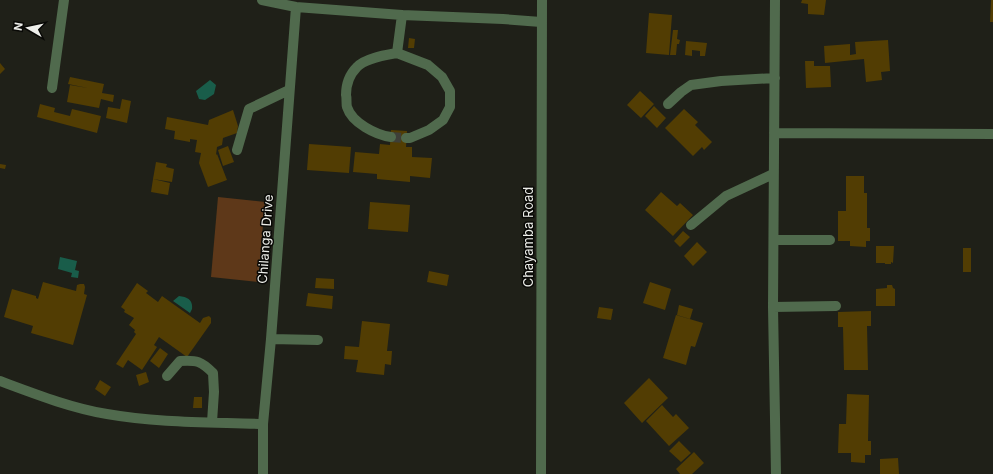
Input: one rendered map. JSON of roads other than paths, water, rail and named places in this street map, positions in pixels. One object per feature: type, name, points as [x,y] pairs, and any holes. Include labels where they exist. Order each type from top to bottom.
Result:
[{"type":"street","points":[[52,88],[64,0]]},
{"type":"street","points":[[262,0],[296,7],[402,15],[541,22]]},
{"type":"street","name":"Chayamba Road","points":[[541,474],[542,0]]},
{"type":"street","points":[[774,472],[773,174],[775,0]]},
{"type":"street","name":"Chilanga Drive","points":[[263,474],[262,424],[271,339],[296,7]]},
{"type":"street","points":[[397,53],[402,15]]},
{"type":"street","points":[[391,137],[382,136],[367,129],[355,119],[347,107],[346,84],[357,66],[376,57],[397,53],[428,66],[442,77],[450,91],[450,107],[443,120],[429,130],[410,138],[406,138]]},
{"type":"street","points":[[668,104],[681,92],[691,86],[721,81],[775,78]]},
{"type":"street","points":[[237,150],[249,109],[289,90]]},
{"type":"street","points":[[774,133],[993,134]]},
{"type":"street","points":[[691,225],[726,196],[773,174]]},
{"type":"street","points":[[774,240],[830,240]]},
{"type":"street","points":[[773,307],[836,306]]},
{"type":"street","points":[[271,339],[318,340]]},
{"type":"street","points":[[167,376],[180,361],[188,360],[202,363],[213,373],[214,392],[212,422]]},
{"type":"street","points":[[0,381],[69,405],[106,414],[171,421],[262,424]]},
{"type":"tunnel","points":[[391,137],[406,138]]}]
